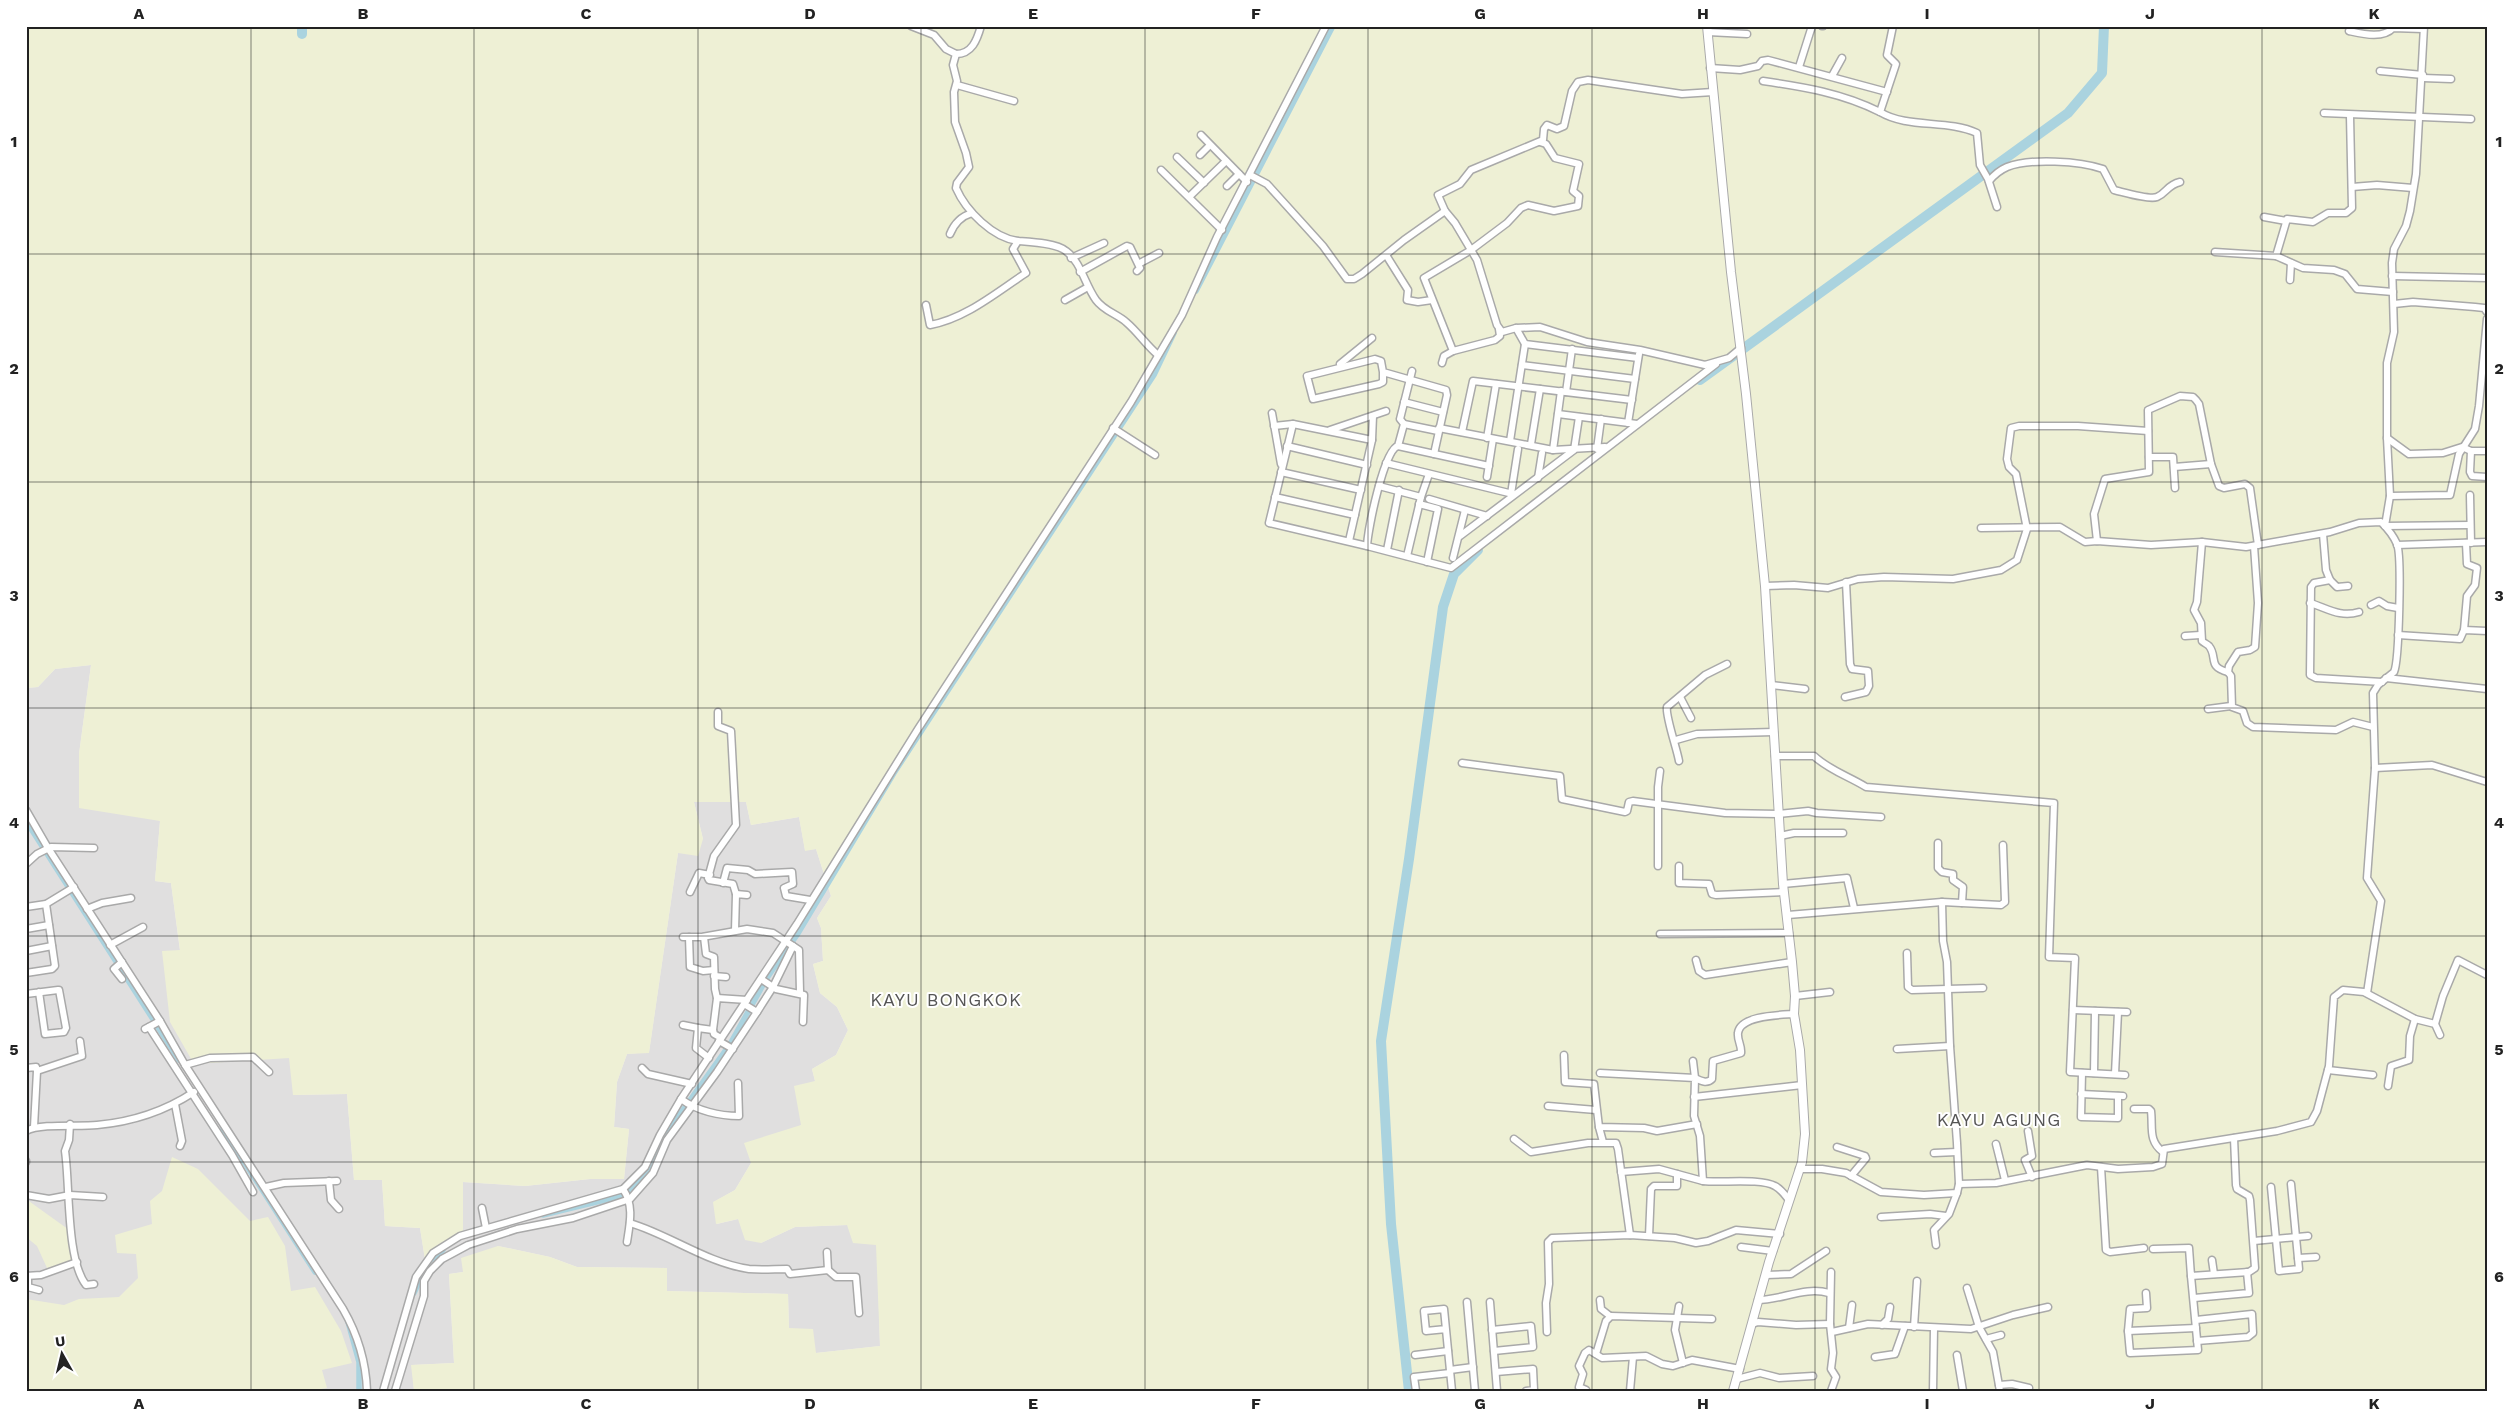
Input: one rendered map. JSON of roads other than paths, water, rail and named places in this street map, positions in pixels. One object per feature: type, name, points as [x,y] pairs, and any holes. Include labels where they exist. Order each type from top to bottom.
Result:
[{"type":"street","points":[[911,26],[934,35],[946,49],[956,54],[962,54],[972,48],[981,26]]},
{"type":"street","points":[[448,1248],[468,1245],[517,1229],[593,1211],[629,1198],[649,1170],[664,1137],[686,1103],[731,1049],[772,986],[797,924],[810,900],[1115,430],[1182,315],[1222,230],[1246,182],[1252,176],[1326,26]]},
{"type":"street","points":[[1798,67],[1812,26]]},
{"type":"street","points":[[1880,112],[1896,64],[1887,55],[1893,26]]},
{"type":"street","points":[[2349,31],[2363,34],[2382,34],[2388,33],[2393,28],[2423,27],[2423,76],[2416,174],[2408,219],[2394,248],[2392,276],[2394,332],[2387,363],[2387,438],[2390,496],[2385,526]]},
{"type":"street","points":[[1733,1391],[1758,1300],[1800,1170],[1805,1134],[1800,1050],[1794,1014],[1796,996],[1778,814],[1765,586],[1707,29],[1747,34]]},
{"type":"street","points":[[956,54],[953,65],[957,85],[954,92],[955,122],[966,152],[969,167],[957,183],[956,188],[972,213],[1003,236],[1061,249],[1071,258],[1100,305],[1126,322],[1158,355]]},
{"type":"street","points":[[1832,76],[1842,58]]},
{"type":"street","points":[[1710,68],[1740,70],[1758,66],[1764,60],[1798,67],[1887,92]]},
{"type":"street","points":[[2380,71],[2451,79]]},
{"type":"street","points":[[1442,363],[1444,356],[1453,351],[1495,340],[1500,336],[1477,260],[1445,212],[1438,195],[1460,184],[1471,170],[1540,142],[1543,140],[1544,129],[1547,125],[1557,129],[1564,126],[1573,88],[1584,80],[1682,94],[1713,92]]},
{"type":"street","points":[[1763,80],[1803,88],[1818,88],[1847,97],[1893,119],[1938,123],[1978,133],[1980,165],[1988,180],[1997,208]]},
{"type":"street","points":[[957,85],[1014,100]]},
{"type":"street","points":[[2324,113],[2419,119],[2471,119]]},
{"type":"street","points":[[2264,217],[2286,221],[2291,218],[2314,222],[2328,213],[2346,213],[2352,208],[2350,116]]},
{"type":"street","points":[[1200,136],[1246,182]]},
{"type":"street","points":[[1453,351],[1423,279],[1470,250],[1508,223],[1520,208],[1528,205],[1554,210],[1578,206],[1579,196],[1573,191],[1579,164],[1555,158],[1546,144],[1540,142]]},
{"type":"street","points":[[1200,156],[1209,146]]},
{"type":"street","points":[[1177,157],[1204,183]]},
{"type":"street","points":[[1189,197],[1226,161]]},
{"type":"street","points":[[1988,180],[2003,169],[2022,163],[2067,163],[2103,169],[2114,190],[2151,198],[2160,195],[2168,186],[2180,182]]},
{"type":"street","points":[[1161,170],[1222,230]]},
{"type":"street","points":[[1227,186],[1239,174]]},
{"type":"street","points":[[1252,176],[1267,184],[1322,246],[1347,279],[1352,279],[1362,274],[1404,240],[1445,212]]},
{"type":"street","points":[[2352,187],[2377,185],[2413,188]]},
{"type":"street","points":[[950,234],[956,223],[972,213]]},
{"type":"street","points":[[2276,256],[2286,221]]},
{"type":"street","points":[[926,305],[930,326],[940,324],[966,311],[1026,273],[1013,249],[1018,240]]},
{"type":"street","points":[[1071,258],[1104,243]]},
{"type":"street","points":[[1080,272],[1127,246],[1130,247],[1140,263],[1140,268],[1137,271]]},
{"type":"street","points":[[2215,252],[2276,256],[2304,269],[2331,269],[2341,272],[2349,277],[2357,289],[2393,292]]},
{"type":"street","points":[[1140,263],[1159,253]]},
{"type":"street","points":[[1386,255],[1408,290],[1407,300],[1432,300]]},
{"type":"street","points":[[2290,280],[2291,263]]},
{"type":"street","points":[[2392,276],[2487,278]]},
{"type":"street","points":[[1065,300],[1088,287]]},
{"type":"street","points":[[2394,304],[2413,302],[2475,307],[2484,308],[2487,312]]},
{"type":"street","points":[[2390,496],[2450,495],[2462,447],[2475,429],[2487,319]]},
{"type":"street","points":[[1499,329],[1507,332],[1516,328],[1540,327],[1588,342],[1640,350],[1705,365],[1718,363]]},
{"type":"street","points":[[1510,441],[1525,344],[1516,328]]},
{"type":"street","points":[[1337,366],[1372,338]]},
{"type":"street","points":[[1525,344],[1638,358]]},
{"type":"street","points":[[1293,424],[1269,523],[1454,567],[1469,553],[1606,447],[1718,363],[1729,358],[1741,348]]},
{"type":"street","points":[[1553,450],[1558,414],[1569,371],[1572,349]]},
{"type":"street","points":[[1628,423],[1640,350]]},
{"type":"street","points":[[1375,359],[1380,361],[1383,372],[1383,382],[1379,384],[1313,399],[1307,376],[1337,366],[1375,359]]},
{"type":"street","points":[[1522,365],[1635,378]]},
{"type":"street","points":[[1383,372],[1408,382],[1446,390],[1447,395],[1434,454]]},
{"type":"street","points":[[1412,372],[1400,419],[1404,424],[1531,444],[1553,450],[1606,447]]},
{"type":"street","points":[[1462,432],[1472,381],[1632,400]]},
{"type":"street","points":[[1487,477],[1496,384]]},
{"type":"street","points":[[1531,444],[1540,389]]},
{"type":"street","points":[[2098,541],[2094,514],[2105,479],[2147,474],[2150,470],[2149,408],[2170,402],[2180,396],[2193,397],[2200,404],[2211,464],[2220,487],[2245,484],[2250,488],[2256,546],[2258,604],[2255,647],[2238,652],[2229,666],[2228,672]]},
{"type":"street","points":[[1404,402],[1443,412]]},
{"type":"street","points":[[1329,430],[1386,411]]},
{"type":"street","points":[[1272,413],[1281,470]]},
{"type":"street","points":[[1558,414],[1637,424]]},
{"type":"street","points":[[1349,542],[1372,440],[1373,416]]},
{"type":"street","points":[[1460,536],[1512,494],[1538,478],[1574,450],[1579,417]]},
{"type":"street","points":[[1597,449],[1600,419]]},
{"type":"street","points":[[1274,426],[1293,424],[1372,440]]},
{"type":"street","points":[[1398,446],[1404,424]]},
{"type":"street","points":[[1765,586],[1794,585],[1828,588],[1846,582],[1884,577],[1953,579],[2001,570],[2017,560],[2027,529],[2016,474],[2009,467],[2007,459],[2011,428],[2019,426],[2078,426],[2148,431]]},
{"type":"street","points":[[1115,430],[1155,455]]},
{"type":"street","points":[[2387,438],[2409,454],[2444,453],[2462,447],[2472,451],[2487,451]]},
{"type":"street","points":[[1287,446],[1367,465]]},
{"type":"street","points":[[1367,546],[1379,486],[1393,448],[1398,446],[1489,466]]},
{"type":"street","points":[[1512,494],[1518,448]]},
{"type":"street","points":[[2472,451],[2470,472],[2472,476],[2487,477]]},
{"type":"street","points":[[1538,478],[1542,453]]},
{"type":"street","points":[[2149,457],[2172,456],[2175,488]]},
{"type":"street","points":[[1386,464],[1512,494]]},
{"type":"street","points":[[2174,467],[2211,464]]},
{"type":"street","points":[[1281,470],[1361,490]]},
{"type":"street","points":[[1407,556],[1420,500],[1429,474]]},
{"type":"street","points":[[1379,486],[1399,490],[1438,509],[1427,562]]},
{"type":"street","points":[[1387,550],[1399,490]]},
{"type":"street","points":[[2398,635],[2460,639],[2464,630],[2467,596],[2473,590],[2477,571],[2477,568],[2466,561],[2469,543],[2470,495]]},
{"type":"street","points":[[1275,497],[1355,515]]},
{"type":"street","points":[[1428,499],[1486,516]]},
{"type":"street","points":[[1453,558],[1465,510]]},
{"type":"street","points":[[1981,528],[2027,529],[2063,527],[2077,538],[2086,542],[2098,541],[2151,546],[2202,542],[2238,548],[2323,534],[2359,523],[2381,522],[2385,526],[2397,545],[2398,635],[2396,668],[2373,693],[2375,768],[2367,878],[2381,901],[2367,993]]},
{"type":"street","points":[[2385,526],[2470,525]]},
{"type":"street","points":[[2323,534],[2326,570],[2330,580],[2337,587],[2348,586]]},
{"type":"street","points":[[2202,542],[2197,602],[2194,610],[2200,623],[2202,641],[2209,646],[2214,663],[2220,670],[2228,672],[2232,676],[2231,706],[2234,710],[2243,711],[2247,723],[2252,727],[2336,730],[2353,722],[2373,727]]},
{"type":"street","points":[[2397,545],[2487,542]]},
{"type":"street","points":[[2330,580],[2312,584],[2310,603],[2310,675],[2316,678],[2384,680],[2487,689]]},
{"type":"street","points":[[1845,698],[1866,692],[1870,678],[1868,671],[1852,669],[1850,664],[1846,582]]},
{"type":"street","points":[[2370,604],[2379,601],[2387,606],[2398,608]]},
{"type":"street","points":[[2310,603],[2338,614],[2359,612]]},
{"type":"street","points":[[2464,630],[2487,631]]},
{"type":"street","points":[[2185,636],[2200,635]]},
{"type":"street","points":[[1680,761],[1676,740],[1666,710],[1704,675],[1727,664]]},
{"type":"street","points":[[1771,684],[1805,689]]},
{"type":"street","points":[[1680,697],[1690,718]]},
{"type":"street","points":[[2208,709],[2231,706]]},
{"type":"street","points":[[718,712],[716,723],[718,726],[731,731],[736,825],[714,856],[709,880],[735,886],[735,931]]},
{"type":"street","points":[[1676,740],[1697,734],[1774,732]]},
{"type":"street","points":[[1775,756],[1814,756],[1826,767],[1849,776],[1866,787],[2054,803],[2048,957],[2076,958],[2070,1072],[2125,1075]]},
{"type":"street","points":[[1462,763],[1560,776],[1562,799],[1626,812],[1631,801],[1657,806],[1725,813],[1778,814],[1808,810],[1817,813],[1881,817]]},
{"type":"street","points":[[2375,768],[2432,765],[2487,782]]},
{"type":"street","points":[[1658,866],[1657,806],[1660,771]]},
{"type":"street","points":[[26,810],[70,889],[110,944],[152,1025],[213,1117],[266,1187],[354,1329],[363,1355],[367,1391]]},
{"type":"street","points":[[1780,836],[1794,833],[1843,833]]},
{"type":"street","points":[[1938,843],[1939,870],[1952,874],[1953,880],[1963,887],[1962,904]]},
{"type":"street","points":[[26,864],[37,854],[57,846],[94,848]]},
{"type":"street","points":[[1788,915],[1942,902],[1998,905],[2004,903],[2003,846]]},
{"type":"street","points":[[1679,866],[1679,882],[1710,884],[1712,894],[1716,895],[1784,888],[1847,878],[1854,908]]},
{"type":"street","points":[[723,883],[727,868],[750,871],[755,874],[792,872],[793,884],[784,888],[786,896],[810,900]]},
{"type":"street","points":[[690,892],[699,873],[710,875]]},
{"type":"street","points":[[26,907],[46,904],[70,889]]},
{"type":"street","points":[[736,894],[746,894]]},
{"type":"street","points":[[87,910],[102,903],[131,898]]},
{"type":"street","points":[[1936,1245],[1934,1230],[1952,1208],[1959,1184],[1942,902]]},
{"type":"street","points":[[26,973],[54,968],[46,904]]},
{"type":"street","points":[[26,929],[49,925]]},
{"type":"street","points":[[110,944],[143,927]]},
{"type":"street","points":[[726,977],[690,967],[686,937],[704,937],[747,929],[773,933],[798,950],[800,959],[800,992]]},
{"type":"street","points":[[1660,934],[1789,933]]},
{"type":"street","points":[[704,937],[706,954],[714,957],[717,998],[713,1030],[714,1034],[731,1049]]},
{"type":"street","points":[[664,1137],[686,1103],[692,1084],[761,980],[789,943]]},
{"type":"street","points":[[26,951],[52,946]]},
{"type":"street","points":[[1907,953],[1908,987],[1916,990],[1983,988]]},
{"type":"street","points":[[1696,960],[1699,971],[1705,975],[1792,962]]},
{"type":"street","points":[[2440,1035],[2435,1024],[2442,996],[2458,960],[2487,975]]},
{"type":"street","points":[[119,964],[114,970],[122,979]]},
{"type":"street","points":[[761,980],[772,986],[800,992],[804,995],[803,1022]]},
{"type":"street","points":[[1959,1184],[2032,1177],[2088,1165],[2118,1170],[2161,1165],[2164,1149],[2277,1131],[2313,1120],[2328,1070],[2334,997],[2337,993],[2346,989],[2367,993],[2415,1019],[2435,1024]]},
{"type":"street","points":[[26,994],[39,992],[58,990],[61,992],[66,1028],[64,1032],[45,1034],[39,992]]},
{"type":"street","points":[[1796,996],[1830,992]]},
{"type":"street","points":[[717,998],[746,1003],[756,1011]]},
{"type":"street","points":[[2073,1010],[2127,1012]]},
{"type":"street","points":[[2094,1073],[2095,1011]]},
{"type":"street","points":[[2115,1074],[2118,1012]]},
{"type":"street","points":[[1600,1073],[1694,1078],[1705,1082],[1710,1081],[1712,1079],[1713,1061],[1741,1054],[1738,1032],[1747,1022],[1763,1016],[1794,1014]]},
{"type":"street","points":[[2388,1086],[2391,1066],[2409,1060],[2410,1036],[2415,1019]]},
{"type":"street","points":[[152,1025],[175,1059],[185,1065],[195,1091],[213,1117],[253,1192]]},
{"type":"street","points":[[683,1025],[713,1030]]},
{"type":"street","points":[[698,1028],[696,1048],[709,1058]]},
{"type":"street","points":[[37,1071],[82,1056],[80,1041]]},
{"type":"street","points":[[1897,1049],[1950,1046]]},
{"type":"street","points":[[1564,1055],[1565,1082],[1593,1083],[1596,1110],[1603,1142]]},
{"type":"street","points":[[185,1065],[210,1058],[252,1058],[269,1072]]},
{"type":"street","points":[[1693,1061],[1694,1116],[1704,1160],[1703,1181]]},
{"type":"street","points":[[26,1068],[36,1067],[37,1071],[34,1127]]},
{"type":"street","points":[[642,1068],[648,1074],[692,1084]]},
{"type":"street","points":[[2328,1070],[2373,1075]]},
{"type":"street","points":[[2081,1094],[2121,1096],[2118,1118],[2081,1118],[2081,1094],[2082,1072]]},
{"type":"street","points":[[686,1103],[712,1112],[739,1116],[738,1083]]},
{"type":"street","points":[[1694,1097],[1802,1085]]},
{"type":"street","points":[[26,1131],[34,1127],[64,1128],[70,1124],[96,1125],[132,1119],[175,1104],[195,1091]]},
{"type":"street","points":[[175,1104],[182,1141],[180,1146]]},
{"type":"street","points":[[1548,1106],[1596,1110]]},
{"type":"street","points":[[2134,1109],[2149,1108],[2151,1111],[2153,1140],[2155,1146],[2163,1152]]},
{"type":"street","points":[[70,1124],[69,1140],[64,1151],[70,1195],[71,1227],[77,1262],[84,1284],[94,1284]]},
{"type":"street","points":[[1599,1127],[1644,1128],[1656,1131],[1697,1124]]},
{"type":"street","points":[[2028,1132],[2032,1156],[2026,1160],[2032,1177]]},
{"type":"street","points":[[2191,1276],[2247,1272],[2253,1270],[2256,1264],[2249,1196],[2239,1191],[2236,1185],[2234,1138]]},
{"type":"street","points":[[1514,1139],[1532,1152],[1613,1142],[1617,1146],[1630,1235]]},
{"type":"street","points":[[1996,1144],[2005,1180]]},
{"type":"street","points":[[1837,1147],[1865,1156],[1866,1158],[1851,1176]]},
{"type":"street","points":[[1934,1153],[1957,1152]]},
{"type":"street","points":[[2101,1167],[2106,1250],[2110,1252],[2144,1248]]},
{"type":"street","points":[[1621,1172],[1651,1169],[1703,1181],[1723,1183],[1766,1182],[1776,1186],[1789,1200]]},
{"type":"street","points":[[1800,1170],[1822,1169],[1851,1176],[1881,1192],[1924,1195],[1957,1193]]},
{"type":"street","points":[[383,1391],[408,1306],[420,1279],[424,1262],[448,1248],[460,1236],[624,1190],[649,1170]]},
{"type":"street","points":[[1649,1236],[1651,1189],[1654,1186],[1677,1186],[1677,1174]]},
{"type":"street","points":[[266,1187],[284,1183],[333,1181],[331,1200],[339,1208]]},
{"type":"street","points":[[2271,1187],[2279,1271],[2299,1269],[2291,1184]]},
{"type":"street","points":[[624,1190],[629,1198],[630,1223],[627,1242]]},
{"type":"street","points":[[26,1195],[50,1198],[70,1195],[102,1197]]},
{"type":"street","points":[[586,1202],[593,1211]]},
{"type":"street","points":[[482,1208],[486,1228]]},
{"type":"street","points":[[1881,1217],[1930,1214],[1946,1216]]},
{"type":"street","points":[[514,1220],[517,1229]]},
{"type":"street","points":[[630,1223],[653,1230],[711,1258],[749,1269],[787,1269],[790,1274],[828,1270]]},
{"type":"street","points":[[1547,1332],[1546,1303],[1549,1284],[1550,1239],[1630,1235],[1675,1238],[1696,1243],[1708,1241],[1736,1230],[1780,1234]]},
{"type":"street","points":[[2254,1241],[2308,1236]]},
{"type":"street","points":[[1741,1247],[1773,1251]]},
{"type":"street","points":[[420,1279],[442,1259],[448,1248]]},
{"type":"street","points":[[2146,1293],[2147,1308],[2130,1309],[2128,1331],[2130,1353],[2198,1350],[2189,1248],[2153,1249]]},
{"type":"street","points":[[1766,1275],[1791,1274],[1826,1251]]},
{"type":"street","points":[[827,1252],[828,1270],[836,1277],[856,1277],[859,1313]]},
{"type":"street","points":[[2298,1258],[2316,1257]]},
{"type":"street","points":[[2212,1260],[2214,1274]]},
{"type":"street","points":[[39,1290],[28,1287],[27,1276],[41,1275],[77,1262]]},
{"type":"street","points":[[1831,1272],[1829,1293],[1832,1332],[1831,1369],[1836,1377],[1831,1391]]},
{"type":"street","points":[[2194,1298],[2249,1293],[2247,1272]]},
{"type":"street","points":[[395,1391],[424,1296],[420,1279]]},
{"type":"street","points":[[1914,1327],[1917,1281]]},
{"type":"street","points":[[1967,1288],[1979,1327],[1993,1352],[1999,1388],[2007,1384],[2029,1388]]},
{"type":"street","points":[[1758,1300],[1774,1299],[1806,1291],[1829,1293]]},
{"type":"street","points":[[1600,1300],[1601,1309],[1610,1316],[1712,1319]]},
{"type":"street","points":[[1467,1302],[1475,1391]]},
{"type":"street","points":[[1490,1302],[1497,1391]]},
{"type":"street","points":[[1849,1328],[1852,1305]]},
{"type":"street","points":[[408,1306],[419,1309]]},
{"type":"street","points":[[1679,1306],[1675,1333],[1683,1363]]},
{"type":"street","points":[[1882,1325],[1888,1319],[1890,1307]]},
{"type":"street","points":[[1832,1332],[1868,1324],[1966,1330],[2013,1315],[2048,1307]]},
{"type":"street","points":[[1446,1329],[1426,1331],[1424,1311],[1444,1309],[1446,1329],[1450,1372],[1452,1391]]},
{"type":"street","points":[[2196,1320],[2252,1314],[2253,1333],[2248,1338],[2197,1342]]},
{"type":"street","points":[[1596,1354],[1606,1322],[1610,1316]]},
{"type":"street","points":[[1752,1324],[1758,1322],[1796,1325],[1830,1324]]},
{"type":"street","points":[[1492,1330],[1531,1326],[1533,1347],[1494,1351]]},
{"type":"street","points":[[1875,1357],[1895,1354],[1905,1326]]},
{"type":"street","points":[[1934,1328],[1934,1391]]},
{"type":"street","points":[[2128,1331],[2196,1328]]},
{"type":"street","points":[[1986,1339],[2000,1335]]},
{"type":"street","points":[[1586,1390],[1578,1387],[1583,1374],[1580,1364],[1587,1350],[1602,1358],[1647,1357],[1667,1365],[1692,1360],[1740,1369]]},
{"type":"street","points":[[1415,1355],[1448,1351]]},
{"type":"street","points":[[1957,1355],[1963,1391]]},
{"type":"street","points":[[1630,1391],[1633,1357]]},
{"type":"street","points":[[1416,1391],[1414,1377],[1473,1367]]},
{"type":"street","points":[[1496,1372],[1532,1369],[1534,1390],[1526,1391]]},
{"type":"street","points":[[1737,1379],[1760,1373],[1779,1378],[1814,1376]]},
{"type":"waterway","points":[[302,26],[302,34]]},
{"type":"waterway","points":[[1196,291],[1333,26]]},
{"type":"waterway","points":[[1700,380],[2068,113],[2102,73],[2104,26]]},
{"type":"waterway","points":[[543,1215],[617,1197],[632,1188],[645,1174],[665,1135],[730,1044],[767,978],[797,935],[894,773],[1154,375],[1174,333]]},
{"type":"waterway","points":[[1409,1391],[1391,1224],[1381,1041],[1409,859],[1443,607],[1454,574],[1478,550]]},
{"type":"waterway","points":[[26,821],[179,1060]]},
{"type":"waterway","points":[[223,1129],[315,1272]]},
{"type":"waterway","points":[[414,1293],[429,1261],[443,1250]]},
{"type":"waterway","points":[[348,1322],[359,1362],[359,1391]]},
{"type":"district","name":"KAYU BONGKOK","points":[[946,1000]]},
{"type":"district","name":"KAYU AGUNG","points":[[1999,1120]]}]
